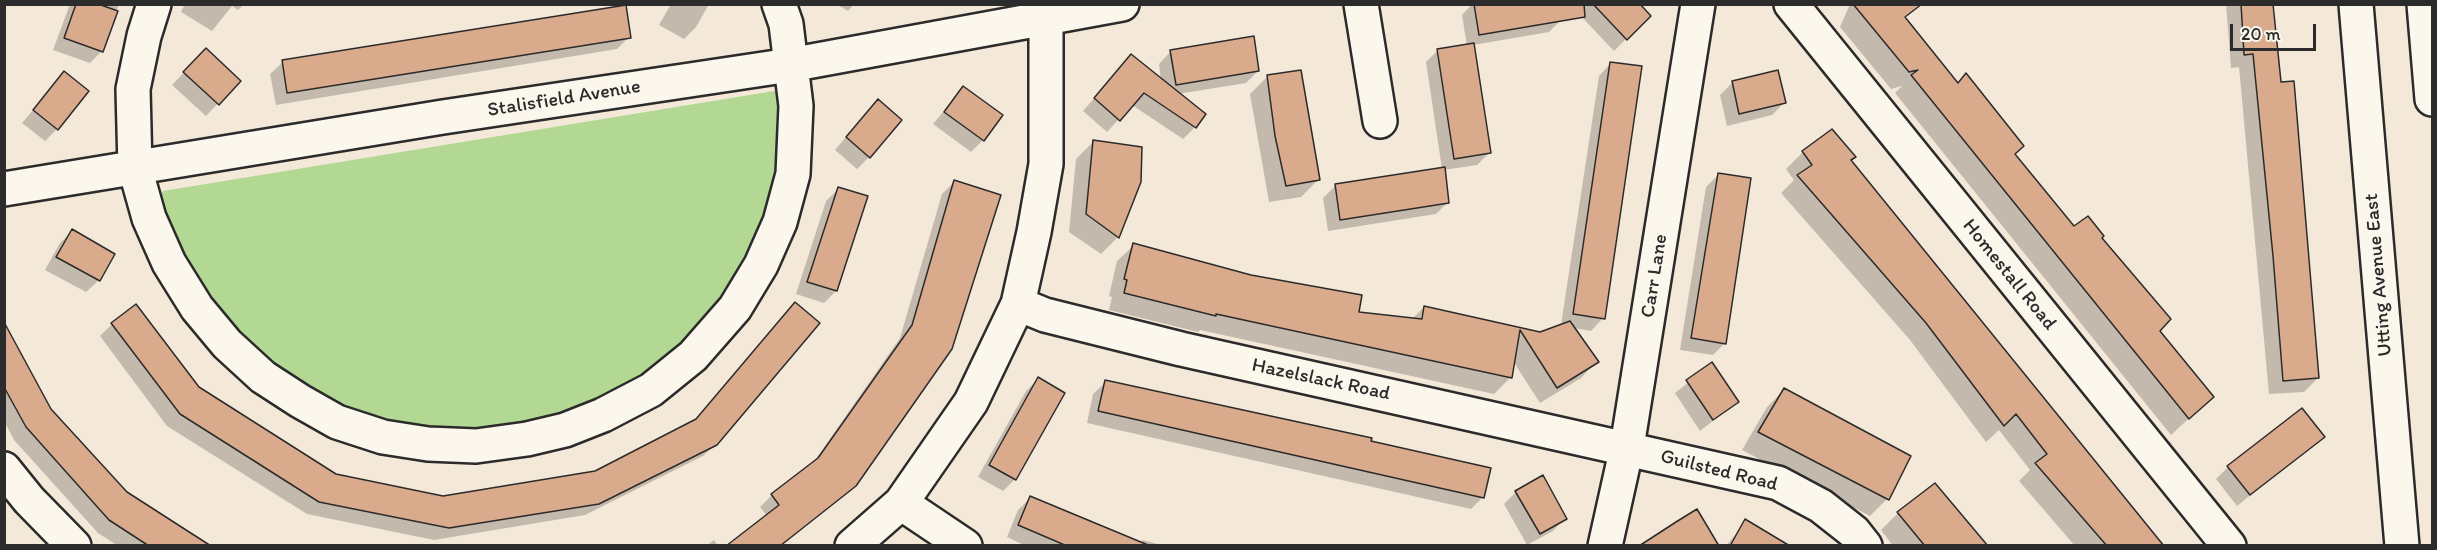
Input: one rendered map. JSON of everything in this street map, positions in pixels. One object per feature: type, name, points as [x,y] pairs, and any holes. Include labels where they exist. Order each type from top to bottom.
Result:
[{"type":"street","points":[[154,4],[144,36],[134,89],[135,168],[150,219],[169,263],[191,299],[227,344],[262,376],[337,422],[383,436],[428,444],[476,446],[527,440],[566,430],[603,416],[651,390],[693,356],[735,308],[760,265],[780,222],[793,174],[796,105],[786,24],[779,4]]},
{"type":"street","name":"Stalisfield Avenue","points":[[4,189],[790,64],[1043,12],[1122,4]]},
{"type":"street","points":[[1361,4],[1380,121]]},
{"type":"street","name":"Carr Lane","points":[[1605,546],[1627,447],[1698,4]]},
{"type":"street","name":"Homestall Road","points":[[1791,4],[2229,546]]},
{"type":"street","name":"Utting Avenue East","points":[[2356,4],[2402,546]]},
{"type":"street","points":[[2424,4],[2433,99]]},
{"type":"street","points":[[852,546],[901,503],[971,402],[1018,304],[1046,164],[1043,12]]},
{"type":"street","name":"Hazelslack Road","points":[[1018,304],[1046,315],[1181,349],[1627,447]]},
{"type":"street","name":"Guilsted Road","points":[[1627,447],[1778,483],[1821,506],[1854,532],[1865,546]]},
{"type":"street","points":[[4,469],[29,500],[74,546]]},
{"type":"street","points":[[901,503],[965,546]]},
{"type":"green space","points":[[774,91],[782,95],[785,116],[774,203],[736,285],[671,360],[587,409],[506,432],[419,431],[339,407],[274,371],[194,283],[158,203],[163,191]]},
{"type":"building","points":[[76,4],[98,4],[118,11],[103,52],[64,38]]},
{"type":"building","points":[[1474,4],[1584,4],[1585,17],[1479,35]]},
{"type":"building","points":[[1593,4],[1640,4],[1651,16],[1627,40]]},
{"type":"building","points":[[1853,4],[1922,4],[1905,17],[1958,83],[1966,73],[2024,146],[2015,154],[2074,226],[2088,216],[2104,236],[2102,238],[2171,319],[2160,331],[2214,397],[2189,419],[1911,75],[1918,70],[1909,72]]},
{"type":"building","points":[[2241,4],[2273,4],[2281,82],[2294,81],[2319,378],[2283,381],[2253,54],[2244,55]]},
{"type":"building","points":[[626,5],[631,38],[287,93],[282,60]]},
{"type":"building","points":[[1254,36],[1259,71],[1176,85],[1170,50]]},
{"type":"building","points":[[1474,43],[1491,153],[1454,159],[1437,49]]},
{"type":"building","points":[[206,48],[241,81],[219,105],[183,72]]},
{"type":"building","points":[[1131,54],[1206,114],[1196,128],[1144,93],[1120,121],[1094,98]]},
{"type":"building","points":[[1610,62],[1642,66],[1605,319],[1573,314]]},
{"type":"building","points":[[1301,70],[1320,180],[1286,186],[1275,136],[1267,75]]},
{"type":"building","points":[[1778,70],[1786,103],[1739,114],[1732,81]]},
{"type":"building","points":[[64,71],[89,91],[58,130],[33,110]]},
{"type":"building","points":[[963,86],[1003,115],[984,141],[944,112]]},
{"type":"building","points":[[878,99],[902,120],[870,158],[846,137]]},
{"type":"building","points":[[1832,129],[1856,157],[1851,160],[2164,546],[2107,546],[2035,463],[2047,454],[2016,414],[2004,426],[1926,323],[1797,175],[1812,165],[1802,151]]},
{"type":"building","points":[[1093,140],[1142,147],[1141,182],[1119,238],[1086,214]]},
{"type":"building","points":[[1445,167],[1449,203],[1340,220],[1335,184]]},
{"type":"building","points":[[1718,173],[1751,178],[1726,344],[1691,338]]},
{"type":"building","points":[[954,180],[1001,195],[952,349],[856,486],[780,546],[726,546],[779,505],[771,494],[818,458],[912,325]]},
{"type":"building","points":[[838,187],[868,196],[837,291],[807,282]]},
{"type":"building","points":[[72,229],[115,254],[100,281],[56,257]]},
{"type":"building","points":[[1133,243],[1251,275],[1362,295],[1359,312],[1422,319],[1424,306],[1540,332],[1570,321],[1599,362],[1557,388],[1520,330],[1512,378],[1216,314],[1216,316],[1124,293],[1127,280],[1124,279]]},
{"type":"building","points":[[795,302],[820,323],[717,445],[599,504],[449,528],[319,502],[180,414],[111,323],[136,304],[199,387],[336,474],[443,496],[595,471],[696,419]]},
{"type":"building","points":[[4,322],[51,409],[127,492],[211,546],[149,546],[109,520],[26,427],[4,387]]},
{"type":"building","points":[[1712,362],[1739,402],[1713,420],[1686,380]]},
{"type":"building","points":[[1038,377],[1065,393],[1016,480],[989,465]]},
{"type":"building","points":[[1105,380],[1372,438],[1371,441],[1491,468],[1484,498],[1098,411]]},
{"type":"building","points":[[1784,388],[1911,456],[1889,500],[1758,432]]},
{"type":"building","points":[[2302,408],[2325,437],[2250,495],[2227,466]]},
{"type":"building","points":[[1543,475],[1567,519],[1540,534],[1515,491]]},
{"type":"building","points":[[1935,483],[1988,546],[1925,546],[1897,512]]},
{"type":"building","points":[[1030,496],[1148,546],[1067,546],[1018,525]]},
{"type":"building","points":[[1697,509],[1719,546],[1639,546],[1676,522]]},
{"type":"building","points":[[1745,519],[1790,546],[1730,546]]}]
